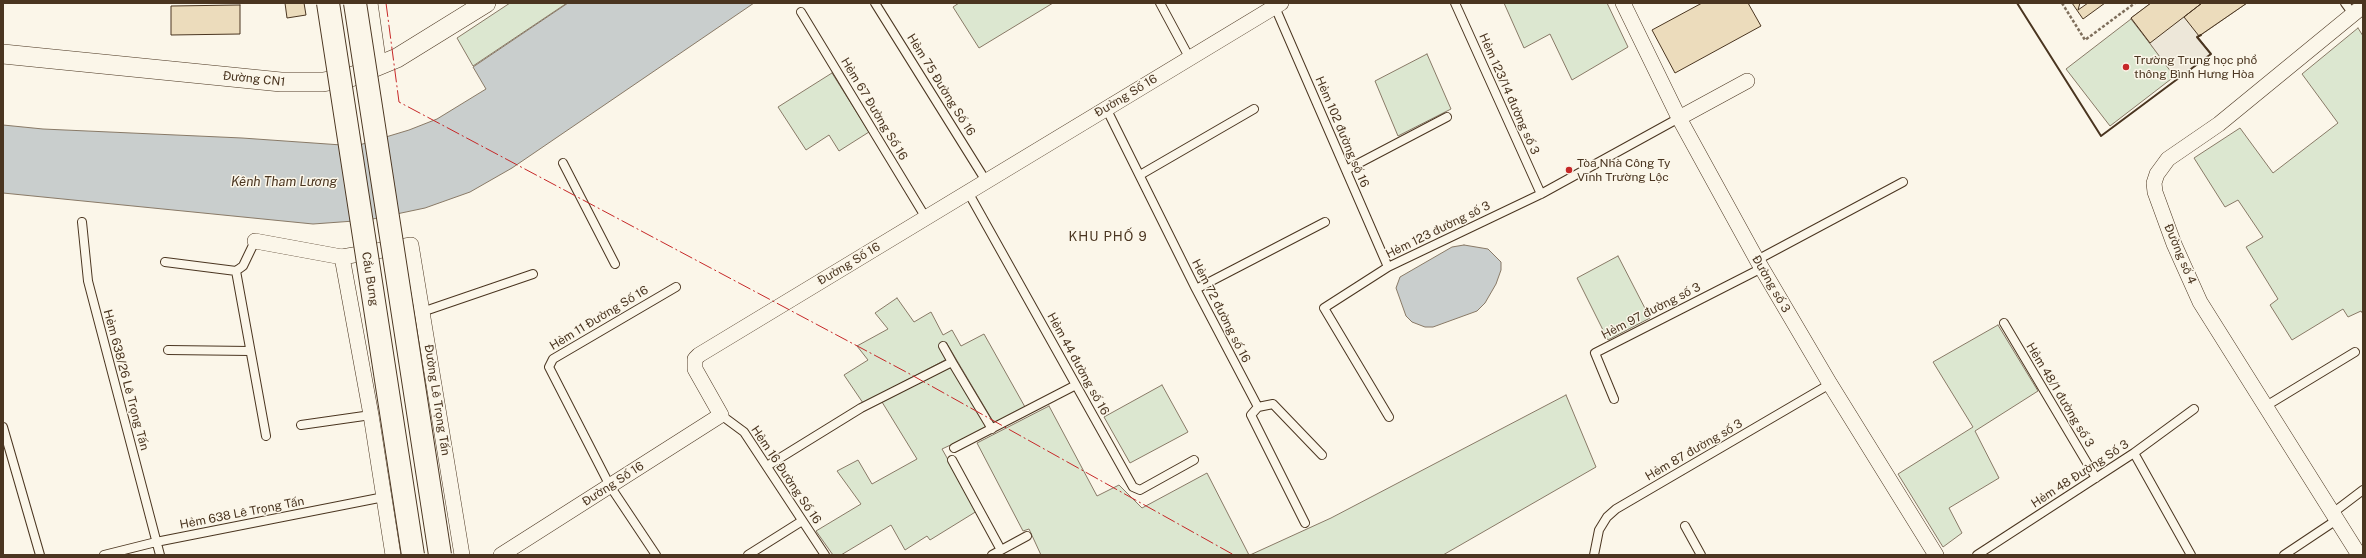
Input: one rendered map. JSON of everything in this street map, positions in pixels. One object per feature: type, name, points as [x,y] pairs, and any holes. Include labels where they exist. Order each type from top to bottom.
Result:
[{"type":"main road","name":"Cầu Bưng","points":[[328,3],[413,555]]},
{"type":"main road","points":[[355,3],[440,555]]},
{"type":"street","points":[[370,3],[379,66]]},
{"type":"street","name":"Đường CN1","points":[[3,54],[293,83],[337,80],[379,66],[410,51],[486,3]]},
{"type":"street","name":"Đường số 3","points":[[1623,3],[1679,118],[1759,264],[1830,384],[1936,555]]},
{"type":"street","name":"Đường Số 16","points":[[501,555],[721,415],[695,369],[694,363],[699,355],[1189,57],[1278,5]]},
{"type":"street","name":"Đường số 4","points":[[2354,8],[2219,124],[2168,159],[2157,174],[2154,183],[2155,192],[2174,244],[2200,302],[2360,555]]},
{"type":"street","points":[[1679,118],[1747,81]]},
{"type":"street","points":[[255,241],[342,257],[371,415],[393,555]]},
{"type":"street","name":"Đường Lê Trọng Tấn","points":[[342,257],[411,245],[462,555]]},
{"type":"lane","name":"Hẻm 75 Đường Số 16","points":[[875,3],[986,181]]},
{"type":"lane","points":[[1160,3],[1189,57]]},
{"type":"lane","name":"Hẻm 123/14 đường số 3","points":[[1455,3],[1540,194]]},
{"type":"lane","name":"Hẻm 102 đường số 16","points":[[1278,5],[1388,267]]},
{"type":"lane","name":"Hẻm 67 Đường Số 16","points":[[801,12],[926,218]]},
{"type":"lane","name":"Hẻm 72 đường số 16","points":[[1106,108],[1196,289],[1258,407]]},
{"type":"lane","points":[[1140,175],[1254,109]]},
{"type":"lane","points":[[1346,170],[1447,117]]},
{"type":"lane","name":"Hẻm 123 đường số 3","points":[[1390,417],[1324,308],[1388,267],[1540,194],[1679,118]]},
{"type":"lane","points":[[563,163],[614,264]]},
{"type":"lane","points":[[1759,264],[1903,182]]},
{"type":"lane","name":"Hẻm 44 đường số 16","points":[[968,192],[1136,490],[1140,490],[1194,460]]},
{"type":"lane","name":"Hẻm 638/26 Lê Trọng Tấn","points":[[82,222],[88,280],[160,555]]},
{"type":"lane","points":[[1196,289],[1325,222]]},
{"type":"lane","points":[[165,262],[236,271],[243,266],[255,241]]},
{"type":"lane","name":"Hẻm 97 đường số 3","points":[[1614,399],[1594,353],[1759,264]]},
{"type":"lane","points":[[236,271],[266,436]]},
{"type":"lane","points":[[422,312],[533,274]]},
{"type":"lane","name":"Hẻm 11 Đường Số 16","points":[[610,486],[550,371],[550,362],[676,287]]},
{"type":"lane","name":"Hẻm 48/1 đường số 3","points":[[2004,323],[2096,478]]},
{"type":"lane","points":[[943,346],[992,430]]},
{"type":"lane","points":[[168,350],[250,351]]},
{"type":"lane","points":[[2266,406],[2355,352]]},
{"type":"lane","points":[[767,466],[861,408],[952,362]]},
{"type":"lane","name":"Hẻm 87 đường số 3","points":[[1594,555],[1599,530],[1607,517],[1616,509],[1830,384]]},
{"type":"lane","points":[[954,448],[992,430],[1076,385]]},
{"type":"lane","points":[[1305,523],[1251,415],[1258,407],[1273,404],[1322,455]]},
{"type":"lane","name":"Hẻm 48 Đường Số 3","points":[[1977,555],[2134,454],[2194,409]]},
{"type":"lane","points":[[301,425],[371,415]]},
{"type":"lane","name":"Hẻm 16 Đường Số 16","points":[[721,415],[742,430],[825,555]]},
{"type":"lane","points":[[3,427],[40,555]]},
{"type":"lane","points":[[2134,454],[2191,555]]},
{"type":"lane","points":[[952,460],[1001,550]]},
{"type":"lane","points":[[610,486],[656,555]]},
{"type":"lane","points":[[2284,555],[2336,516],[2363,490]]},
{"type":"lane","name":"Hẻm 638 Lê Trọng Tấn","points":[[104,555],[156,542],[384,497]]},
{"type":"lane","points":[[748,555],[802,521]]},
{"type":"lane","points":[[1686,526],[1701,555]]},
{"type":"lane","points":[[992,555],[1027,536]]},
{"type":"path","points":[[2062,3],[2085,40],[2134,3]]},
{"type":"green space","points":[[510,3],[567,3],[473,66],[457,38]]},
{"type":"green space","points":[[959,3],[1053,3],[979,48],[953,7]]},
{"type":"green space","points":[[1504,3],[1607,3],[1628,47],[1572,80],[1550,34],[1524,48]]},
{"type":"green space","points":[[2131,19],[2175,76],[2110,126],[2066,69]]},
{"type":"green space","points":[[2358,28],[2363,36],[2363,314],[2361,311],[2348,317],[2343,309],[2292,340],[2270,305],[2278,299],[2246,247],[2263,237],[2238,200],[2225,207],[2194,158],[2240,128],[2273,173],[2338,123],[2302,74]]},
{"type":"green space","points":[[1427,54],[1451,109],[1398,136],[1375,81]]},
{"type":"green space","points":[[832,73],[869,132],[839,151],[829,135],[806,150],[778,107]]},
{"type":"green space","points":[[1618,256],[1650,318],[1608,340],[1577,278]]},
{"type":"green space","points":[[897,298],[914,322],[931,312],[943,335],[952,330],[961,346],[984,334],[1025,407],[994,423],[946,342],[939,346],[947,359],[863,403],[844,375],[868,360],[857,346],[888,329],[875,313]]},
{"type":"green space","points":[[1998,325],[2038,391],[1975,431],[1999,478],[1949,508],[1962,533],[1943,547],[1898,474],[1973,427],[1933,362]]},
{"type":"green space","points":[[951,367],[987,428],[942,449],[977,511],[930,540],[927,536],[905,550],[891,525],[841,555],[833,555],[816,531],[861,504],[837,471],[858,460],[872,484],[917,459],[882,402]]},
{"type":"green space","points":[[1162,385],[1188,432],[1130,463],[1104,417]]},
{"type":"green space","points":[[1566,395],[1596,467],[1443,555],[1250,555],[1331,518]]},
{"type":"green space","points":[[1049,406],[1097,496],[1119,485],[1142,508],[1207,473],[1249,555],[1041,555],[1029,529],[1023,531],[977,443]]},
{"type":"shaded area","points":[[2151,3],[2247,3],[2198,37],[2211,54],[2177,80],[2131,18]]},
{"type":"water","name":"Kênh Tham Lương","points":[[568,3],[754,3],[512,168],[470,192],[425,208],[368,220],[313,224],[3,193],[3,125],[43,129],[242,138],[356,146],[409,130],[437,119],[486,89],[473,67]]},
{"type":"water","points":[[1464,245],[1488,249],[1501,262],[1501,270],[1496,284],[1485,303],[1477,311],[1433,327],[1425,327],[1412,322],[1406,316],[1396,288],[1400,277],[1452,247]]},
{"type":"building","points":[[285,3],[304,3],[306,15],[287,18]]},
{"type":"building","points":[[1702,3],[1748,3],[1761,26],[1675,73],[1652,30]]},
{"type":"building","points":[[2072,3],[2105,3],[2083,19]]},
{"type":"building","points":[[2080,3],[2088,3],[2078,10]]},
{"type":"building","points":[[2151,3],[2202,3],[2150,43],[2131,18]]},
{"type":"building","points":[[2202,3],[2247,3],[2199,36],[2184,17]]},
{"type":"building","points":[[240,5],[240,34],[171,35],[171,6]]},
{"type":"wall","points":[[2017,3],[2101,136],[2211,54],[2197,37],[2201,35]]},
{"type":"power","points":[[386,3],[399,102],[908,373],[1234,555]]},
{"type":"place","name":"Trường Trung học phổ thông Bình Hưng Hòa","points":[[2126,67]]},
{"type":"place","name":"Tòa Nhà Công Ty Vĩnh Trường Lộc","points":[[1569,170]]},
{"type":"district","name":"KHU PHỐ 9","points":[[1108,237]]}]
